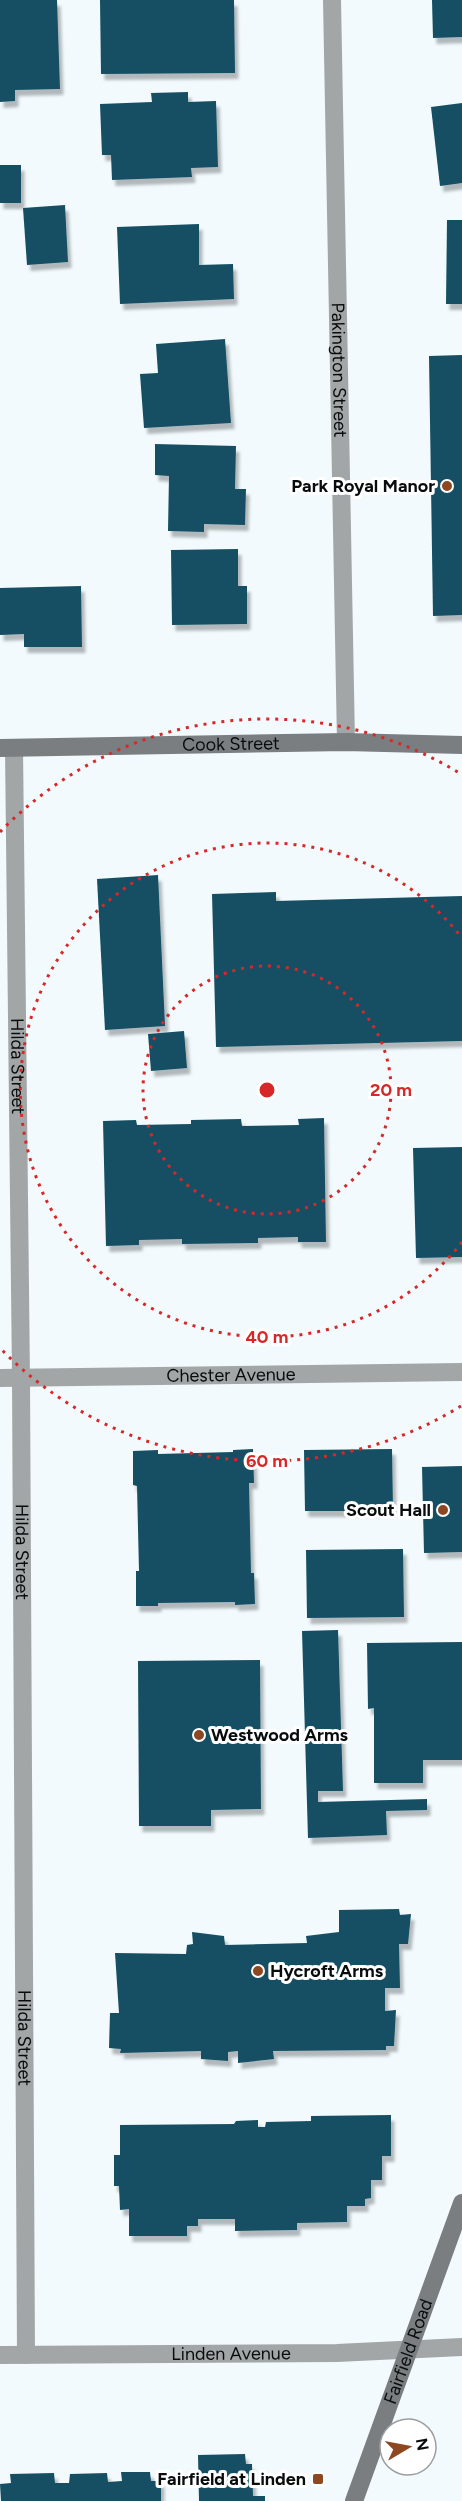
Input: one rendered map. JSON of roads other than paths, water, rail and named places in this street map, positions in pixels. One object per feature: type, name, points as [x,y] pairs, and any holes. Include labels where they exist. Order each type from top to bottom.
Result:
[{"type":"main road","name":"Cook Street","points":[[7,748],[346,742],[462,745]]},
{"type":"main road","name":"Fairfield Road","points":[[354,2501],[462,2203]]},
{"type":"street","name":"Pakington Street","points":[[332,0],[346,742]]},
{"type":"street","name":"Hilda Street","points":[[7,748],[21,1378],[26,2355]]},
{"type":"street","name":"Chester Avenue","points":[[0,1378],[462,1372]]},
{"type":"street","name":"Linden Avenue","points":[[0,2355],[337,2353],[462,2347]]},
{"type":"place","name":"Park Royal Manor","points":[[447,486]]},
{"type":"place","name":"Scout Hall","points":[[443,1510]]},
{"type":"place","name":"Westwood Arms","points":[[199,1735]]},
{"type":"place","name":"Hycroft Arms","points":[[258,1971]]},
{"type":"place","name":"Fairfield at Linden","points":[[318,2479]]}]
